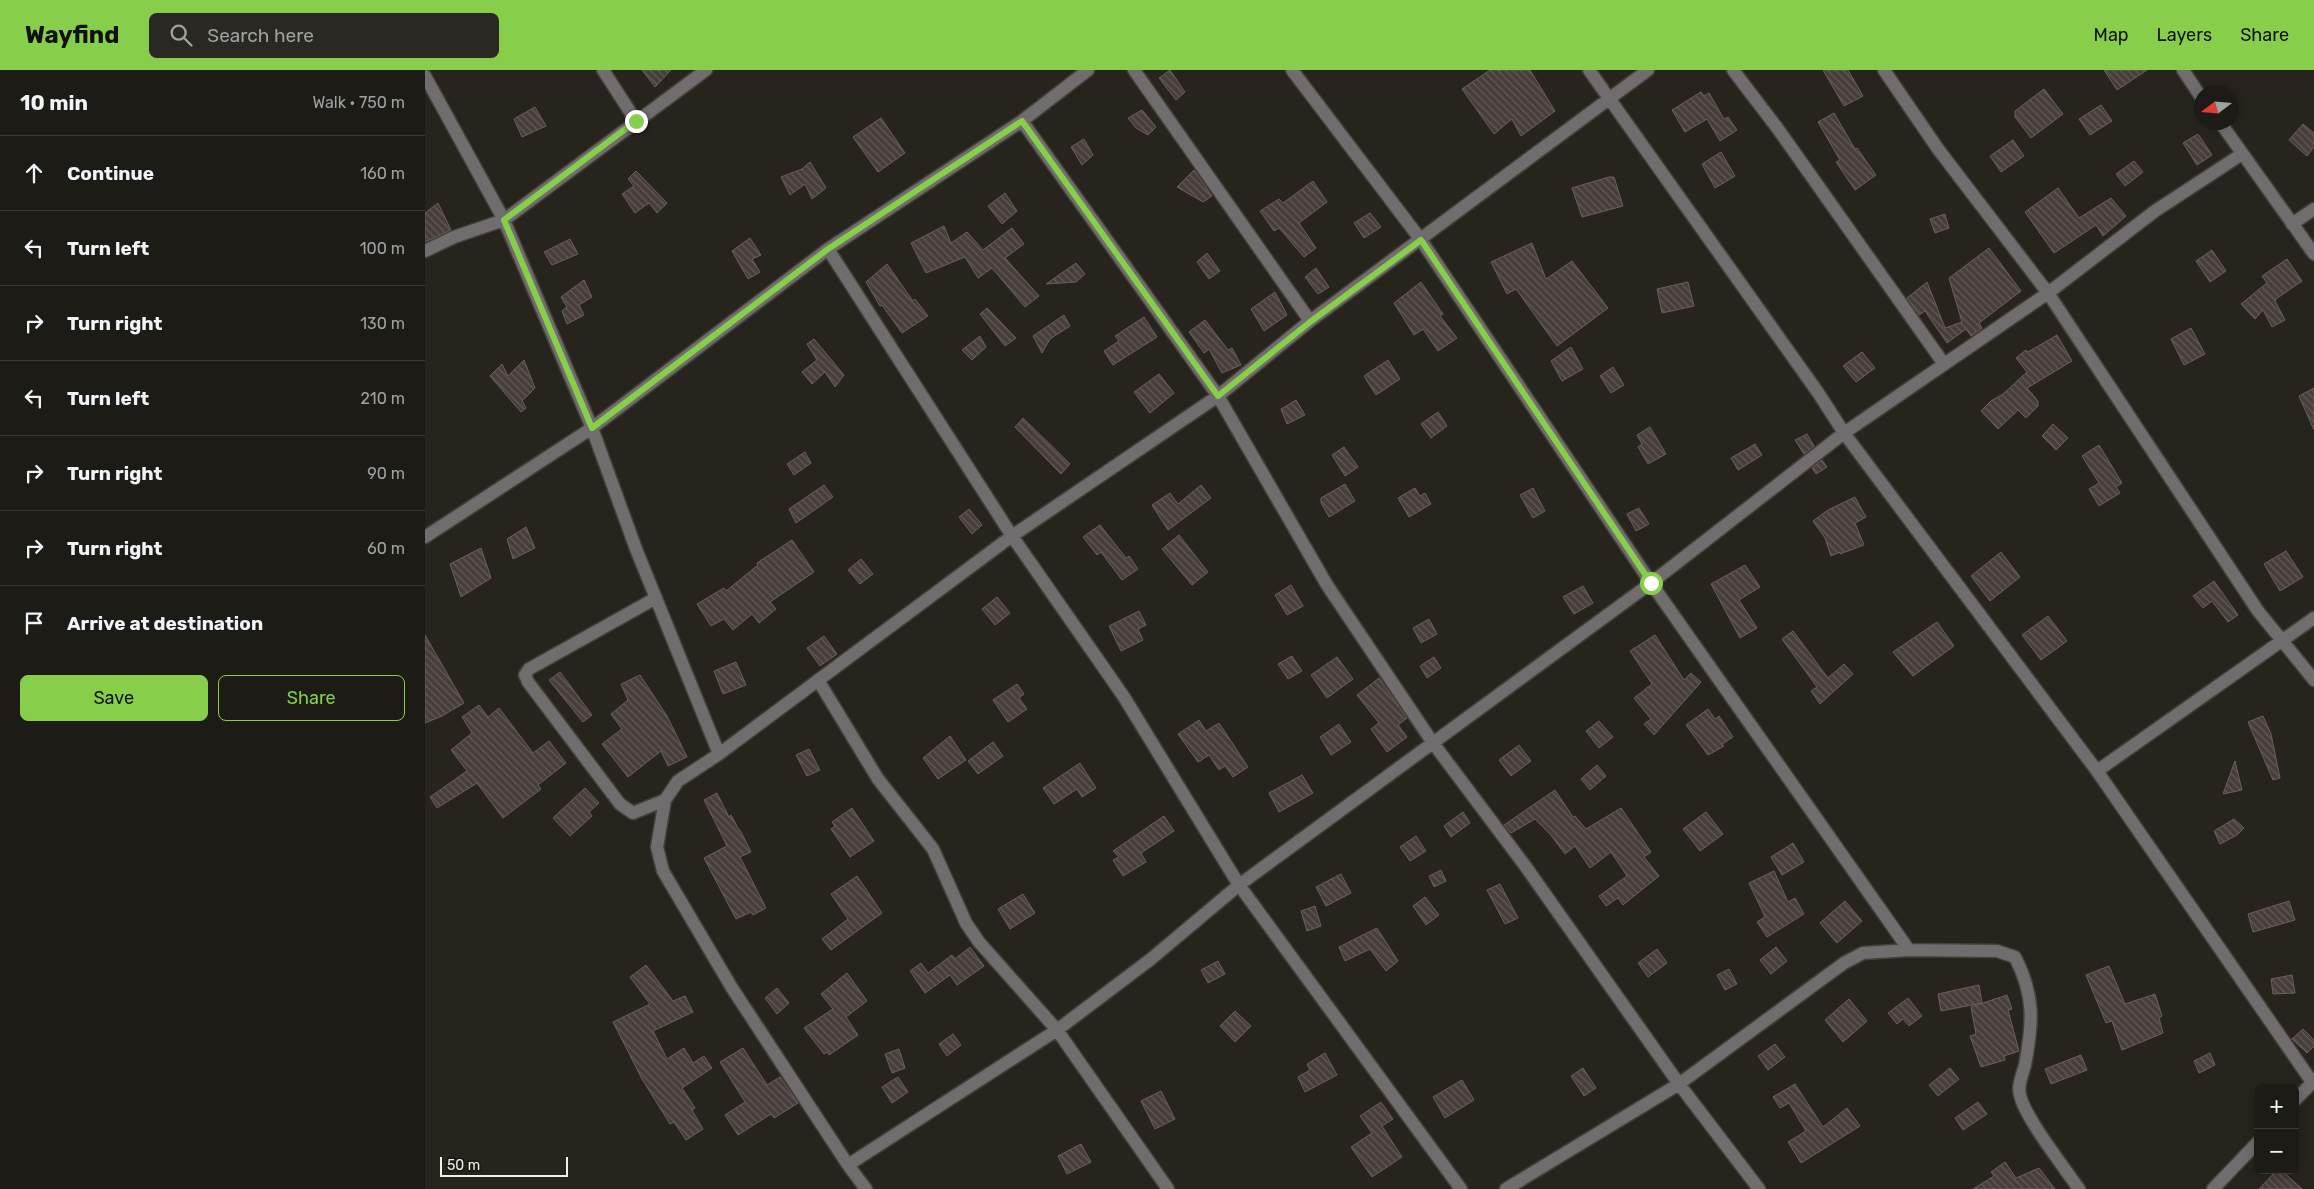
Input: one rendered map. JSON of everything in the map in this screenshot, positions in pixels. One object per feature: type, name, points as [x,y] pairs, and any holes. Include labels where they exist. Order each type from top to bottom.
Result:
[{"type":"street","points":[[603,70],[636,121]]},
{"type":"street","points":[[425,251],[454,237],[504,220],[707,70]]},
{"type":"street","points":[[425,536],[592,428],[828,249],[1022,121],[1088,70]]},
{"type":"street","points":[[1134,70],[1310,322]]},
{"type":"street","points":[[1292,70],[1421,240],[1651,583],[1909,950]]},
{"type":"street","points":[[1589,70],[1819,394],[1844,433],[2097,771],[2313,1082],[2299,1096]]},
{"type":"street","points":[[866,1189],[732,988],[663,871],[657,847],[665,800],[678,781],[719,754],[1012,536],[1218,396],[1310,322],[1608,98],[1649,70]]},
{"type":"street","points":[[1733,70],[1778,129],[1944,364]]},
{"type":"street","points":[[1884,70],[1938,149],[2048,293],[2243,589],[2314,680]]},
{"type":"street","points":[[2183,70],[2194,86]]},
{"type":"street","points":[[425,76],[504,220],[592,428],[636,549],[719,754]]},
{"type":"street","points":[[1022,121],[1218,396],[1327,585],[1433,743],[1526,867],[1679,1084],[1759,1189]]},
{"type":"street","points":[[2225,130],[2314,254]]},
{"type":"street","points":[[848,1164],[1057,1030],[1151,959],[1239,885],[1651,583],[1844,433],[2048,293],[2155,211],[2242,154]]},
{"type":"street","points":[[2292,224],[2314,209]]},
{"type":"street","points":[[828,249],[1012,536],[1119,690],[1239,885],[1461,1189]]},
{"type":"street","points":[[656,598],[529,669],[525,675],[528,682],[621,804],[633,813],[665,800]]},
{"type":"street","points":[[2097,771],[2314,618]]},
{"type":"street","points":[[818,680],[878,779],[933,849],[966,923],[975,936],[1057,1030],[1168,1189]]},
{"type":"street","points":[[1506,1189],[1679,1084],[1844,963],[1863,953],[1909,950],[1997,951],[2015,957],[2026,978],[2031,1008],[2029,1039],[2019,1093],[2025,1109],[2079,1189]]},
{"type":"street","points":[[2213,1189],[2227,1184],[2254,1147]]},
{"type":"building","points":[[642,70],[671,70],[655,87]]},
{"type":"building","points":[[1170,70],[1185,92],[1176,100],[1159,78]]},
{"type":"building","points":[[1490,70],[1530,70],[1555,111],[1521,136],[1512,119],[1494,134],[1462,89]]},
{"type":"building","points":[[1823,70],[1848,70],[1863,96],[1844,106]]},
{"type":"building","points":[[2104,70],[2147,70],[2117,90]]},
{"type":"building","points":[[2044,89],[2063,114],[2031,138],[2015,117],[2015,111]]},
{"type":"building","points":[[1701,92],[1704,96],[1709,93],[1724,119],[1728,117],[1737,130],[1720,141],[1707,119],[1685,132],[1672,110]]},
{"type":"building","points":[[2101,105],[2112,121],[2090,135],[2079,119]]},
{"type":"building","points":[[535,107],[546,126],[522,137],[514,119]]},
{"type":"building","points":[[1142,110],[1156,127],[1148,135],[1136,128],[1128,118]]},
{"type":"building","points":[[1834,113],[1855,149],[1857,148],[1876,175],[1855,190],[1836,162],[1840,160],[1818,122]]},
{"type":"building","points":[[881,118],[905,153],[878,172],[853,137]]},
{"type":"building","points":[[2303,124],[2314,133],[2314,147],[2307,156],[2289,140]]},
{"type":"building","points":[[2198,134],[2212,155],[2197,165],[2183,143]]},
{"type":"building","points":[[1084,139],[1093,155],[1082,165],[1071,147]]},
{"type":"building","points":[[2013,140],[2024,156],[2001,172],[1990,156]]},
{"type":"building","points":[[1721,152],[1735,176],[1715,188],[1702,164]]},
{"type":"building","points":[[2134,161],[2143,172],[2125,186],[2116,174]]},
{"type":"building","points":[[810,162],[826,188],[812,199],[805,184],[790,195],[781,177],[802,169]]},
{"type":"building","points":[[1194,170],[1212,196],[1203,202],[1177,187]]},
{"type":"building","points":[[636,171],[667,203],[657,213],[649,203],[635,213],[622,194],[634,186],[628,179]]},
{"type":"building","points":[[1614,177],[1623,206],[1582,217],[1572,188]]},
{"type":"building","points":[[1313,181],[1327,202],[1299,223],[1316,248],[1304,257],[1279,228],[1274,231],[1260,211],[1279,199],[1283,203]]},
{"type":"building","points":[[2058,188],[2079,218],[2111,198],[2126,216],[2103,236],[2096,225],[2054,253],[2025,212]]},
{"type":"building","points":[[1005,193],[1017,211],[1002,224],[988,206]]},
{"type":"building","points":[[438,203],[451,230],[425,242],[425,213]]},
{"type":"building","points":[[1370,213],[1381,227],[1364,238],[1354,223]]},
{"type":"building","points":[[1945,214],[1949,228],[1935,233],[1930,219]]},
{"type":"building","points":[[944,226],[951,243],[967,232],[983,250],[1012,228],[1024,244],[1005,258],[1039,296],[1025,307],[992,268],[978,278],[965,257],[926,273],[911,243]]},
{"type":"building","points":[[750,238],[761,255],[752,259],[760,272],[748,279],[732,251]]},
{"type":"building","points":[[570,239],[578,254],[552,265],[544,252]]},
{"type":"building","points":[[1532,243],[1546,279],[1572,261],[1608,308],[1557,346],[1516,289],[1507,294],[1491,262]]},
{"type":"building","points":[[1989,248],[2021,291],[1979,323],[1982,328],[1971,336],[1966,329],[1947,343],[1925,311],[1919,315],[1907,298],[1927,282],[1945,328],[1962,322],[1949,278]]},
{"type":"building","points":[[2212,250],[2226,271],[2210,282],[2196,261]]},
{"type":"building","points":[[1207,253],[1220,271],[1209,279],[1197,262]]},
{"type":"building","points":[[2287,259],[2302,281],[2276,299],[2275,301],[2285,320],[2272,327],[2263,310],[2255,319],[2241,304],[2267,283],[2262,276]]},
{"type":"building","points":[[1076,263],[1085,274],[1076,282],[1046,284]]},
{"type":"building","points":[[887,264],[913,301],[915,299],[928,316],[902,333],[882,305],[880,306],[866,282]]},
{"type":"building","points":[[1316,268],[1329,287],[1318,294],[1305,277]]},
{"type":"building","points":[[584,280],[592,297],[579,305],[584,315],[567,324],[562,311],[567,307],[561,297]]},
{"type":"building","points":[[1421,282],[1443,314],[1440,316],[1457,338],[1438,351],[1423,329],[1414,335],[1394,303]]},
{"type":"building","points":[[1688,282],[1694,306],[1662,313],[1657,289]]},
{"type":"building","points":[[1275,292],[1287,315],[1264,331],[1251,309]]},
{"type":"building","points":[[987,308],[1016,338],[1005,346],[980,314]]},
{"type":"building","points":[[1064,315],[1070,326],[1050,339],[1042,353],[1033,336]]},
{"type":"building","points":[[1144,317],[1157,337],[1113,365],[1104,351],[1119,341],[1115,336]]},
{"type":"building","points":[[1205,320],[1228,350],[1232,348],[1241,365],[1222,373],[1209,349],[1204,353],[1189,332]]},
{"type":"building","points":[[2191,328],[2205,354],[2184,365],[2171,339]]},
{"type":"building","points":[[2057,335],[2072,361],[2027,388],[2038,401],[2038,406],[2026,418],[2018,410],[1998,429],[1981,411],[2027,372],[2016,358],[2026,350],[2028,352]]},
{"type":"building","points":[[980,336],[986,347],[972,360],[962,350]]},
{"type":"building","points":[[814,339],[844,375],[835,387],[825,372],[812,384],[802,372],[817,360],[807,344]]},
{"type":"building","points":[[1571,347],[1583,369],[1562,381],[1551,361]]},
{"type":"building","points":[[1862,352],[1875,368],[1856,382],[1843,366]]},
{"type":"building","points":[[524,360],[535,388],[522,401],[526,408],[521,412],[490,376],[502,364],[508,376]]},
{"type":"building","points":[[1388,360],[1400,379],[1376,395],[1364,376]]},
{"type":"building","points":[[1613,367],[1624,385],[1611,393],[1600,376]]},
{"type":"building","points":[[1159,374],[1174,393],[1150,413],[1134,392]]},
{"type":"building","points":[[2314,388],[2314,430],[2299,396]]},
{"type":"building","points":[[1296,400],[1305,415],[1287,424],[1281,409]]},
{"type":"building","points":[[1438,412],[1447,426],[1431,438],[1421,424]]},
{"type":"building","points":[[1023,418],[1070,464],[1061,474],[1015,427]]},
{"type":"building","points":[[2053,424],[2068,438],[2056,450],[2042,436]]},
{"type":"building","points":[[1650,427],[1666,454],[1648,464],[1638,447],[1642,444],[1637,435]]},
{"type":"building","points":[[1807,434],[1814,446],[1804,454],[1795,440]]},
{"type":"building","points":[[1755,444],[1762,455],[1738,470],[1731,458]]},
{"type":"building","points":[[2099,445],[2122,483],[2116,487],[2120,493],[2099,506],[2089,489],[2099,483],[2082,456]]},
{"type":"building","points":[[1344,447],[1358,467],[1345,476],[1332,455]]},
{"type":"building","points":[[805,452],[811,463],[794,475],[787,464]]},
{"type":"building","points":[[1822,460],[1827,467],[1816,474],[1812,468]]},
{"type":"building","points":[[1345,484],[1355,501],[1329,517],[1321,503],[1321,498]]},
{"type":"building","points":[[824,485],[833,497],[796,523],[789,509]]},
{"type":"building","points":[[1201,485],[1211,498],[1168,530],[1152,505],[1170,493],[1178,504]]},
{"type":"building","points":[[1415,488],[1420,496],[1425,493],[1431,504],[1409,517],[1398,498]]},
{"type":"building","points":[[1533,488],[1545,511],[1533,518],[1520,495]]},
{"type":"building","points":[[1855,497],[1866,517],[1855,523],[1864,545],[1831,556],[1825,538],[1813,521],[1828,510]]},
{"type":"building","points":[[1639,508],[1649,524],[1636,531],[1627,514]]},
{"type":"building","points":[[969,509],[982,525],[972,534],[959,517]]},
{"type":"building","points":[[1100,525],[1126,558],[1129,556],[1138,569],[1122,580],[1101,552],[1097,555],[1083,537]]},
{"type":"building","points":[[526,527],[535,548],[513,559],[507,539]]},
{"type":"building","points":[[1179,535],[1208,572],[1192,585],[1162,549]]},
{"type":"building","points":[[792,540],[814,572],[770,602],[776,609],[759,623],[752,614],[733,630],[724,619],[711,626],[697,604],[724,588],[726,591],[758,565],[757,563]]},
{"type":"building","points":[[481,548],[491,578],[461,597],[450,564]]},
{"type":"building","points":[[2286,551],[2303,577],[2280,591],[2264,564]]},
{"type":"building","points":[[2001,552],[2020,577],[1990,601],[1971,576]]},
{"type":"building","points":[[861,559],[873,574],[860,584],[848,570]]},
{"type":"building","points":[[1745,565],[1760,587],[1739,600],[1757,628],[1740,638],[1711,584]]},
{"type":"building","points":[[2214,581],[2238,615],[2228,622],[2212,601],[2203,608],[2193,596]]},
{"type":"building","points":[[1291,585],[1303,606],[1287,615],[1275,595]]},
{"type":"building","points":[[1583,586],[1593,603],[1574,614],[1563,597]]},
{"type":"building","points":[[997,597],[1010,613],[995,625],[982,609]]},
{"type":"building","points":[[1139,611],[1146,625],[1138,629],[1143,640],[1121,651],[1109,626]]},
{"type":"building","points":[[2048,616],[2067,641],[2041,660],[2022,635]]},
{"type":"building","points":[[1429,619],[1437,634],[1421,643],[1413,628]]},
{"type":"building","points":[[1937,622],[1954,646],[1913,676],[1893,652]]},
{"type":"building","points":[[1793,631],[1828,678],[1844,664],[1853,674],[1820,704],[1811,691],[1817,687],[1782,639]]},
{"type":"building","points":[[425,635],[464,703],[442,716],[425,723]]},
{"type":"building","points":[[1655,635],[1684,680],[1691,673],[1701,682],[1654,735],[1644,724],[1651,719],[1634,698],[1652,684],[1630,651]]},
{"type":"building","points":[[824,636],[837,654],[820,666],[807,648]]},
{"type":"building","points":[[1292,656],[1302,671],[1288,679],[1278,664]]},
{"type":"building","points":[[1337,657],[1353,679],[1327,698],[1311,675]]},
{"type":"building","points":[[1434,657],[1441,668],[1427,678],[1420,666]]},
{"type":"building","points":[[736,662],[746,685],[723,694],[714,671]]},
{"type":"building","points":[[560,672],[592,715],[583,722],[549,680]]},
{"type":"building","points":[[640,675],[667,716],[687,757],[668,766],[661,751],[628,777],[602,744],[622,729],[611,714],[628,700],[621,684]]},
{"type":"building","points":[[1379,678],[1407,718],[1398,725],[1407,737],[1387,752],[1371,729],[1379,723],[1357,695]]},
{"type":"building","points":[[1017,684],[1024,694],[1019,698],[1027,709],[1008,722],[993,700]]},
{"type":"building","points":[[479,705],[488,717],[499,708],[533,753],[549,741],[566,763],[538,785],[541,789],[503,818],[477,783],[437,808],[430,797],[467,771],[451,750],[472,733],[462,717]]},
{"type":"building","points":[[1708,709],[1715,719],[1719,716],[1733,737],[1722,744],[1724,746],[1708,755],[1686,725]]},
{"type":"building","points":[[2263,716],[2271,734],[2280,778],[2273,780],[2248,722]]},
{"type":"building","points":[[1199,720],[1206,731],[1219,723],[1248,767],[1233,777],[1225,766],[1219,770],[1209,755],[1198,762],[1178,734]]},
{"type":"building","points":[[1599,721],[1613,737],[1599,748],[1586,731]]},
{"type":"building","points":[[1339,724],[1351,742],[1331,755],[1320,737]]},
{"type":"building","points":[[950,736],[966,760],[938,779],[923,758]]},
{"type":"building","points":[[993,742],[1003,756],[978,774],[968,761]]},
{"type":"building","points":[[1519,745],[1531,761],[1511,776],[1499,760]]},
{"type":"building","points":[[809,749],[820,770],[807,776],[796,755]]},
{"type":"building","points":[[2235,761],[2242,790],[2223,794]]},
{"type":"building","points":[[1080,763],[1096,788],[1082,797],[1077,789],[1054,804],[1043,788]]},
{"type":"building","points":[[1597,765],[1606,776],[1590,790],[1581,779]]},
{"type":"building","points":[[1302,775],[1313,793],[1279,812],[1269,793]]},
{"type":"building","points":[[585,788],[599,803],[589,812],[592,816],[570,836],[553,818]]},
{"type":"building","points":[[1555,790],[1573,817],[1575,816],[1586,829],[1621,808],[1651,852],[1644,857],[1659,876],[1623,905],[1618,898],[1606,906],[1599,896],[1627,876],[1611,852],[1590,868],[1575,846],[1565,854],[1550,834],[1535,819],[1511,833],[1504,825]]},
{"type":"building","points":[[717,793],[729,817],[731,815],[751,852],[740,857],[766,908],[753,915],[751,912],[736,919],[704,858],[727,846],[704,800]]},
{"type":"building","points":[[852,808],[874,841],[850,857],[831,829],[835,826],[832,822]]},
{"type":"building","points":[[1463,812],[1470,823],[1451,837],[1444,826]]},
{"type":"building","points":[[1706,812],[1723,834],[1700,851],[1683,829]]},
{"type":"building","points":[[1164,816],[1174,831],[1141,853],[1146,862],[1123,876],[1113,860],[1119,857],[1113,851]]},
{"type":"building","points":[[2234,819],[2244,828],[2237,835],[2220,844],[2214,831]]},
{"type":"building","points":[[1416,836],[1426,851],[1410,861],[1400,847]]},
{"type":"building","points":[[1793,843],[1804,862],[1782,875],[1771,857]]},
{"type":"building","points":[[1441,870],[1446,881],[1434,887],[1429,876]]},
{"type":"building","points":[[1774,871],[1788,902],[1795,898],[1804,914],[1767,937],[1757,922],[1765,917],[1749,883]]},
{"type":"building","points":[[1341,874],[1351,893],[1326,906],[1316,887]]},
{"type":"building","points":[[857,876],[882,913],[831,950],[822,939],[848,919],[831,894]]},
{"type":"building","points":[[1500,884],[1518,918],[1505,924],[1487,890]]},
{"type":"building","points":[[1023,894],[1035,913],[1010,929],[998,909]]},
{"type":"building","points":[[1425,897],[1439,915],[1426,925],[1413,906]]},
{"type":"building","points":[[1845,901],[1862,921],[1837,943],[1820,923]]},
{"type":"building","points":[[2289,901],[2295,920],[2253,932],[2248,914]]},
{"type":"building","points":[[1315,906],[1321,926],[1307,931],[1301,911]]},
{"type":"building","points":[[1377,928],[1398,961],[1386,971],[1370,949],[1345,961],[1339,947]]},
{"type":"building","points":[[970,947],[984,966],[957,985],[950,975],[925,993],[910,971],[921,963],[928,973],[952,955],[955,959]]},
{"type":"building","points":[[1776,947],[1787,961],[1771,974],[1760,960]]},
{"type":"building","points":[[1657,949],[1667,963],[1648,977],[1638,963]]},
{"type":"building","points":[[1218,961],[1225,974],[1208,983],[1201,970]]},
{"type":"building","points":[[646,965],[673,1001],[685,996],[693,1012],[653,1031],[667,1059],[684,1048],[693,1063],[704,1056],[712,1068],[682,1088],[695,1108],[692,1110],[703,1129],[686,1140],[674,1122],[670,1124],[642,1079],[613,1022],[650,1004],[630,977]]},
{"type":"building","points":[[2109,966],[2125,1004],[2155,994],[2162,1016],[2159,1018],[2163,1033],[2122,1050],[2112,1021],[2106,1023],[2086,975]]},
{"type":"building","points":[[1729,969],[1737,984],[1725,990],[1717,975]]},
{"type":"building","points":[[847,973],[867,1001],[846,1017],[858,1035],[829,1055],[827,1052],[824,1054],[804,1028],[833,1009],[821,994]]},
{"type":"building","points":[[2292,975],[2295,993],[2273,994],[2271,979]]},
{"type":"building","points":[[1979,985],[1982,1003],[1941,1011],[1938,994]]},
{"type":"building","points":[[777,988],[789,1003],[777,1014],[765,998]]},
{"type":"building","points":[[2007,995],[2012,1009],[2008,1010],[2019,1051],[2004,1056],[2005,1060],[1981,1067],[1970,1036],[1976,1034],[1971,1007]]},
{"type":"building","points":[[1908,998],[1922,1016],[1909,1026],[1903,1019],[1897,1024],[1888,1013]]},
{"type":"building","points":[[1849,999],[1867,1021],[1843,1042],[1825,1020]]},
{"type":"building","points":[[1235,1011],[1251,1026],[1235,1042],[1220,1026]]},
{"type":"building","points":[[2303,1029],[2314,1040],[2314,1046],[2307,1053],[2292,1039]]},
{"type":"building","points":[[953,1034],[961,1045],[947,1056],[939,1044]]},
{"type":"building","points":[[1775,1044],[1785,1057],[1768,1070],[1758,1056]]},
{"type":"building","points":[[743,1048],[767,1085],[780,1077],[798,1103],[774,1118],[771,1114],[738,1135],[725,1115],[745,1102],[720,1062]]},
{"type":"building","points":[[899,1049],[905,1068],[892,1073],[885,1054]]},
{"type":"building","points":[[1325,1053],[1337,1075],[1305,1092],[1298,1077],[1310,1070],[1307,1064]]},
{"type":"building","points":[[2210,1053],[2215,1065],[2199,1073],[2194,1061]]},
{"type":"building","points":[[2081,1055],[2087,1070],[2051,1084],[2045,1069]]},
{"type":"building","points":[[1583,1068],[1596,1088],[1584,1096],[1571,1076]]},
{"type":"building","points":[[1950,1068],[1959,1079],[1938,1096],[1929,1085]]},
{"type":"building","points":[[898,1077],[908,1092],[892,1103],[882,1087]]},
{"type":"building","points":[[1462,1080],[1474,1100],[1445,1118],[1433,1097]]},
{"type":"building","points":[[1795,1084],[1823,1127],[1847,1108],[1860,1126],[1801,1163],[1788,1142],[1806,1131],[1789,1103],[1780,1108],[1773,1097]]},
{"type":"building","points":[[1161,1091],[1175,1119],[1155,1129],[1141,1101]]},
{"type":"building","points":[[1381,1102],[1393,1119],[1382,1126],[1402,1157],[1372,1177],[1351,1147],[1372,1133],[1360,1116]]},
{"type":"building","points":[[1978,1102],[1987,1114],[1963,1130],[1955,1118]]},
{"type":"building","points":[[1081,1144],[1091,1162],[1067,1174],[1058,1156]]},
{"type":"building","points":[[2005,1162],[2016,1178],[2039,1168],[2055,1189],[1973,1189],[1994,1176],[1991,1172]]},
{"type":"building","points":[[2273,1174],[2285,1174],[2302,1189],[2259,1189]]},
{"type":"route","points":[[636,121],[504,220],[592,428],[828,249],[1022,121],[1218,396],[1310,322],[1421,240],[1651,583]]}]
